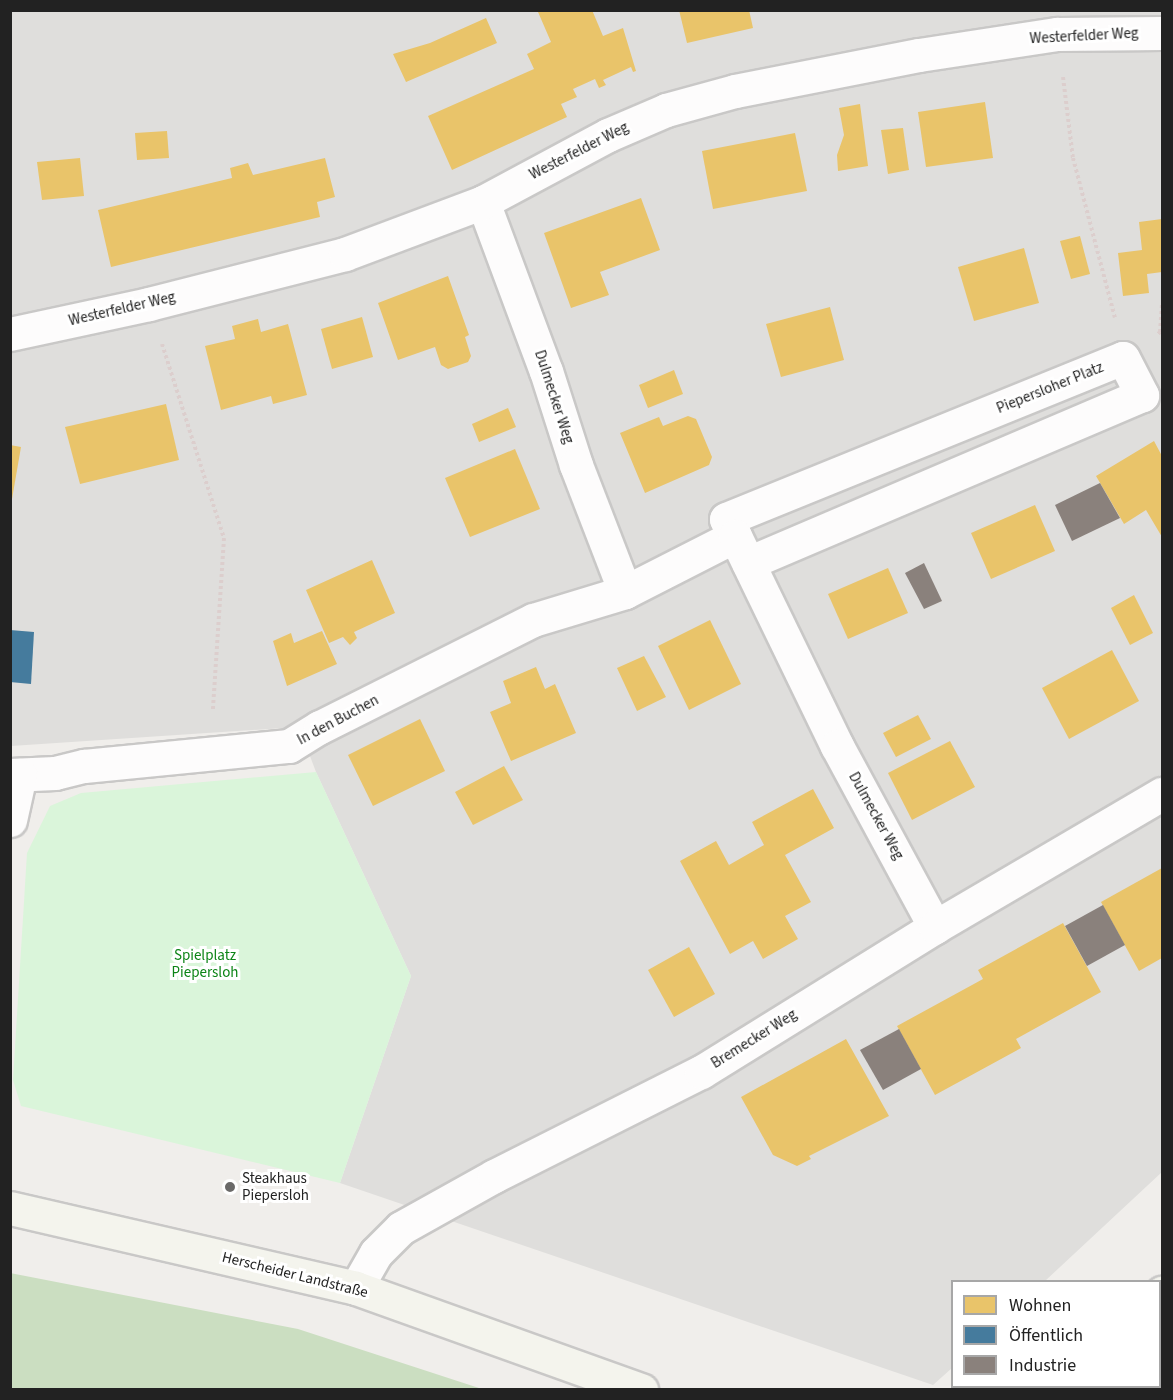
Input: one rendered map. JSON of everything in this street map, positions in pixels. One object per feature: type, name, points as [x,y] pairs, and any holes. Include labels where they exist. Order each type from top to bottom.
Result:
[{"type":"main road","name":"Herscheider Landstraße","points":[[10,1208],[356,1288],[641,1389]]},
{"type":"street","name":"Westerfelder Weg","points":[[10,334],[148,304],[345,254],[483,202],[608,135],[677,107],[735,91],[919,55],[1057,34],[1162,33]]},
{"type":"street","name":"Dulmecker Weg","points":[[483,202],[546,371],[576,465],[625,592]]},
{"type":"street","name":"Piepersloher Platz","points":[[533,620],[625,592],[741,549],[1142,395],[1123,358],[726,519],[741,549],[819,705]]},
{"type":"street","name":"In den Buchen","points":[[10,820],[15,775],[55,773],[95,764],[290,746],[320,727],[533,620]]},
{"type":"street","name":"Dulmecker Weg","points":[[819,705],[837,746],[935,927]]},
{"type":"street","name":"Bremecker Weg","points":[[356,1288],[376,1253],[401,1228],[494,1176],[701,1072],[935,927],[1162,794]]},
{"type":"path","points":[[1057,34],[1073,158],[1111,298],[1123,358]]},
{"type":"path","points":[[148,304],[224,538],[210,755]]},
{"type":"shaded area","points":[[11,11],[1162,11],[1162,1172],[1046,1280],[951,1280],[951,1369],[933,1385],[340,1183],[411,976],[316,772],[299,727],[11,746]]},
{"type":"green space","name":"Spielplatz Piepersloh","points":[[316,772],[411,976],[340,1183],[21,1106],[13,1080],[27,853],[50,806],[81,793]]},
{"type":"green space","points":[[10,1273],[298,1329],[482,1389],[11,1389]]},
{"type":"building: Wohnen","points":[[542,10],[592,10],[603,36],[623,28],[636,71],[633,72],[631,67],[603,80],[606,85],[599,88],[595,79],[573,89],[577,97],[561,104],[567,117],[452,170],[428,116],[534,69],[527,54],[551,42],[538,12]]},
{"type":"building: Wohnen","points":[[679,10],[749,10],[753,28],[687,43]]},
{"type":"building: Wohnen","points":[[486,18],[497,43],[406,82],[393,54],[430,43]]},
{"type":"building: Wohnen","points":[[985,102],[993,158],[926,167],[918,112]]},
{"type":"building: Wohnen","points":[[860,104],[868,166],[838,171],[837,155],[844,135],[839,108]]},
{"type":"building: Wohnen","points":[[903,128],[909,170],[888,174],[881,130]]},
{"type":"building: Wohnen","points":[[167,131],[169,158],[137,160],[135,133]]},
{"type":"building: Wohnen","points":[[795,133],[807,191],[713,209],[702,151]]},
{"type":"building: Wohnen","points":[[80,158],[84,196],[42,200],[37,162]]},
{"type":"building: Wohnen","points":[[325,158],[335,197],[317,202],[320,217],[111,267],[98,210],[232,178],[230,168],[248,163],[253,175]]},
{"type":"building: Wohnen","points":[[641,198],[660,250],[600,272],[609,295],[571,308],[544,233]]},
{"type":"building: Wohnen","points":[[1162,219],[1162,272],[1147,274],[1149,293],[1123,296],[1118,253],[1142,250],[1139,222]]},
{"type":"building: Wohnen","points":[[1080,236],[1090,274],[1071,279],[1060,241]]},
{"type":"building: Wohnen","points":[[1024,248],[1039,303],[974,321],[958,267]]},
{"type":"building: Wohnen","points":[[448,276],[469,335],[465,337],[471,356],[468,362],[448,369],[441,365],[435,347],[398,360],[378,303]]},
{"type":"building: Wohnen","points":[[830,307],[844,360],[781,377],[766,324]]},
{"type":"building: Wohnen","points":[[362,317],[373,357],[332,369],[321,329]]},
{"type":"building: Wohnen","points":[[258,319],[261,332],[288,324],[307,395],[273,404],[271,396],[221,410],[205,346],[235,339],[232,326]]},
{"type":"building: Wohnen","points":[[674,370],[683,394],[648,408],[639,385]]},
{"type":"building: Wohnen","points":[[166,404],[179,460],[80,484],[65,427]]},
{"type":"building: Wohnen","points":[[508,408],[516,427],[479,442],[472,424]]},
{"type":"building: Wohnen","points":[[688,416],[696,419],[712,457],[709,465],[645,493],[620,433],[659,417],[663,426]]},
{"type":"building: Wohnen","points":[[1154,441],[1162,456],[1162,537],[1146,510],[1124,524],[1096,476]]},
{"type":"building: Wohnen","points":[[10,445],[21,447],[12,499],[10,499]]},
{"type":"building: Wohnen","points":[[515,449],[540,509],[470,537],[445,478]]},
{"type":"building: Wohnen","points":[[1035,505],[1055,551],[991,579],[971,533]]},
{"type":"building: Wohnen","points":[[372,560],[395,613],[354,632],[357,638],[350,645],[343,637],[329,643],[306,590]]},
{"type":"building: Wohnen","points":[[888,568],[908,613],[848,639],[828,594]]},
{"type":"building: Wohnen","points":[[1134,595],[1153,633],[1130,645],[1111,608]]},
{"type":"building: Wohnen","points":[[710,620],[741,684],[689,710],[658,646]]},
{"type":"building: Wohnen","points":[[322,631],[337,664],[287,686],[273,641],[291,633],[294,643]]},
{"type":"building: Wohnen","points":[[1112,650],[1139,701],[1069,739],[1042,688]]},
{"type":"building: Wohnen","points":[[644,656],[666,697],[637,711],[617,668]]},
{"type":"building: Wohnen","points":[[536,667],[545,689],[555,684],[576,733],[511,761],[490,712],[511,703],[503,681]]},
{"type":"building: Wohnen","points":[[918,715],[931,739],[896,757],[883,733]]},
{"type":"building: Wohnen","points":[[420,719],[445,771],[373,806],[348,755]]},
{"type":"building: Wohnen","points":[[950,741],[975,787],[912,820],[888,773]]},
{"type":"building: Wohnen","points":[[504,766],[523,800],[473,825],[455,792]]},
{"type":"building: Wohnen","points":[[813,789],[834,828],[785,855],[811,902],[785,916],[798,939],[763,959],[753,941],[730,954],[680,861],[716,841],[729,865],[764,845],[752,822]]},
{"type":"building: Wohnen","points":[[1162,868],[1162,958],[1139,971],[1101,902]]},
{"type":"building: Wohnen","points":[[1063,923],[1101,992],[1016,1039],[1021,1048],[935,1095],[897,1026],[983,979],[978,970]]},
{"type":"building: Wohnen","points":[[689,947],[715,994],[674,1017],[648,970]]},
{"type":"building: Wohnen","points":[[846,1039],[889,1116],[809,1156],[811,1159],[797,1166],[773,1155],[741,1097]]},
{"type":"building: Öffentlich","points":[[10,630],[34,632],[31,684],[10,682]]},
{"type":"building: Industrie","points":[[1100,483],[1120,518],[1072,541],[1055,505]]},
{"type":"building: Industrie","points":[[924,563],[942,601],[924,609],[905,573]]},
{"type":"building: Industrie","points":[[1103,905],[1125,945],[1087,966],[1065,926]]},
{"type":"building: Industrie","points":[[899,1029],[921,1069],[883,1090],[860,1050]]},
{"type":"place","name":"Steakhaus Piepersloh","points":[[230,1187]]}]
